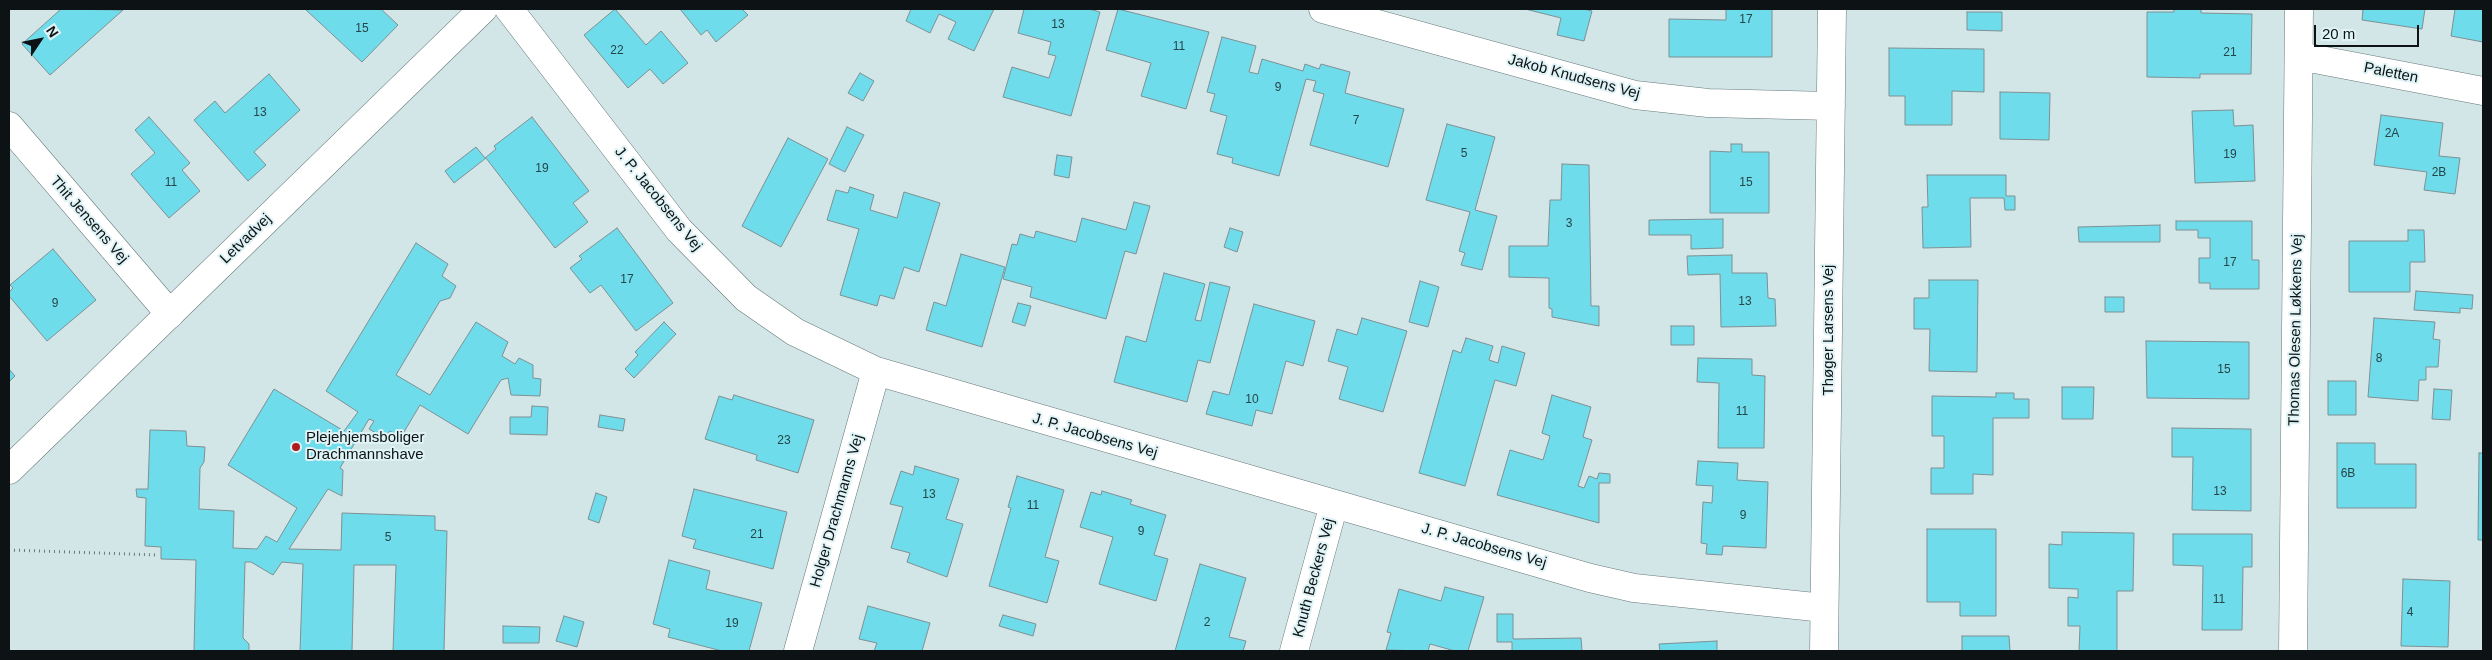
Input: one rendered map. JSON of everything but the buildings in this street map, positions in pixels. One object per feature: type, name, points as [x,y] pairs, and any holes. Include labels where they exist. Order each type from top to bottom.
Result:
[{"type":"street","name":"Letvadvej","points":[[9,470],[484,9]]},
{"type":"street","name":"J. P. Jacobsens Vej","points":[[509,9],[679,230],[746,298],[795,332],[876,371],[1334,504],[1634,588],[1824,608]]},
{"type":"street","name":"Jakob Knudsens Vej","points":[[1323,9],[1635,95],[1708,102],[1831,106]]},
{"type":"street","name":"Thøger Larsens Vej","points":[[1824,651],[1832,9]]},
{"type":"street","name":"Thomas Olesen Løkkens Vej","points":[[2292,651],[2299,9]]},
{"type":"street","name":"Paletten","points":[[2299,56],[2483,91]]},
{"type":"street","name":"Thit Jensens Vej","points":[[9,126],[170,314]]},
{"type":"street","name":"Holger Drachmanns Vej","points":[[798,651],[876,371]]},
{"type":"street","name":"Knuth Beckers Vej","points":[[1294,651],[1334,504]]},
{"type":"path","points":[[9,550],[158,555]]},
{"type":"place","name":"Plejehjemsboliger Drachmannshave","points":[[296,447]]}]
